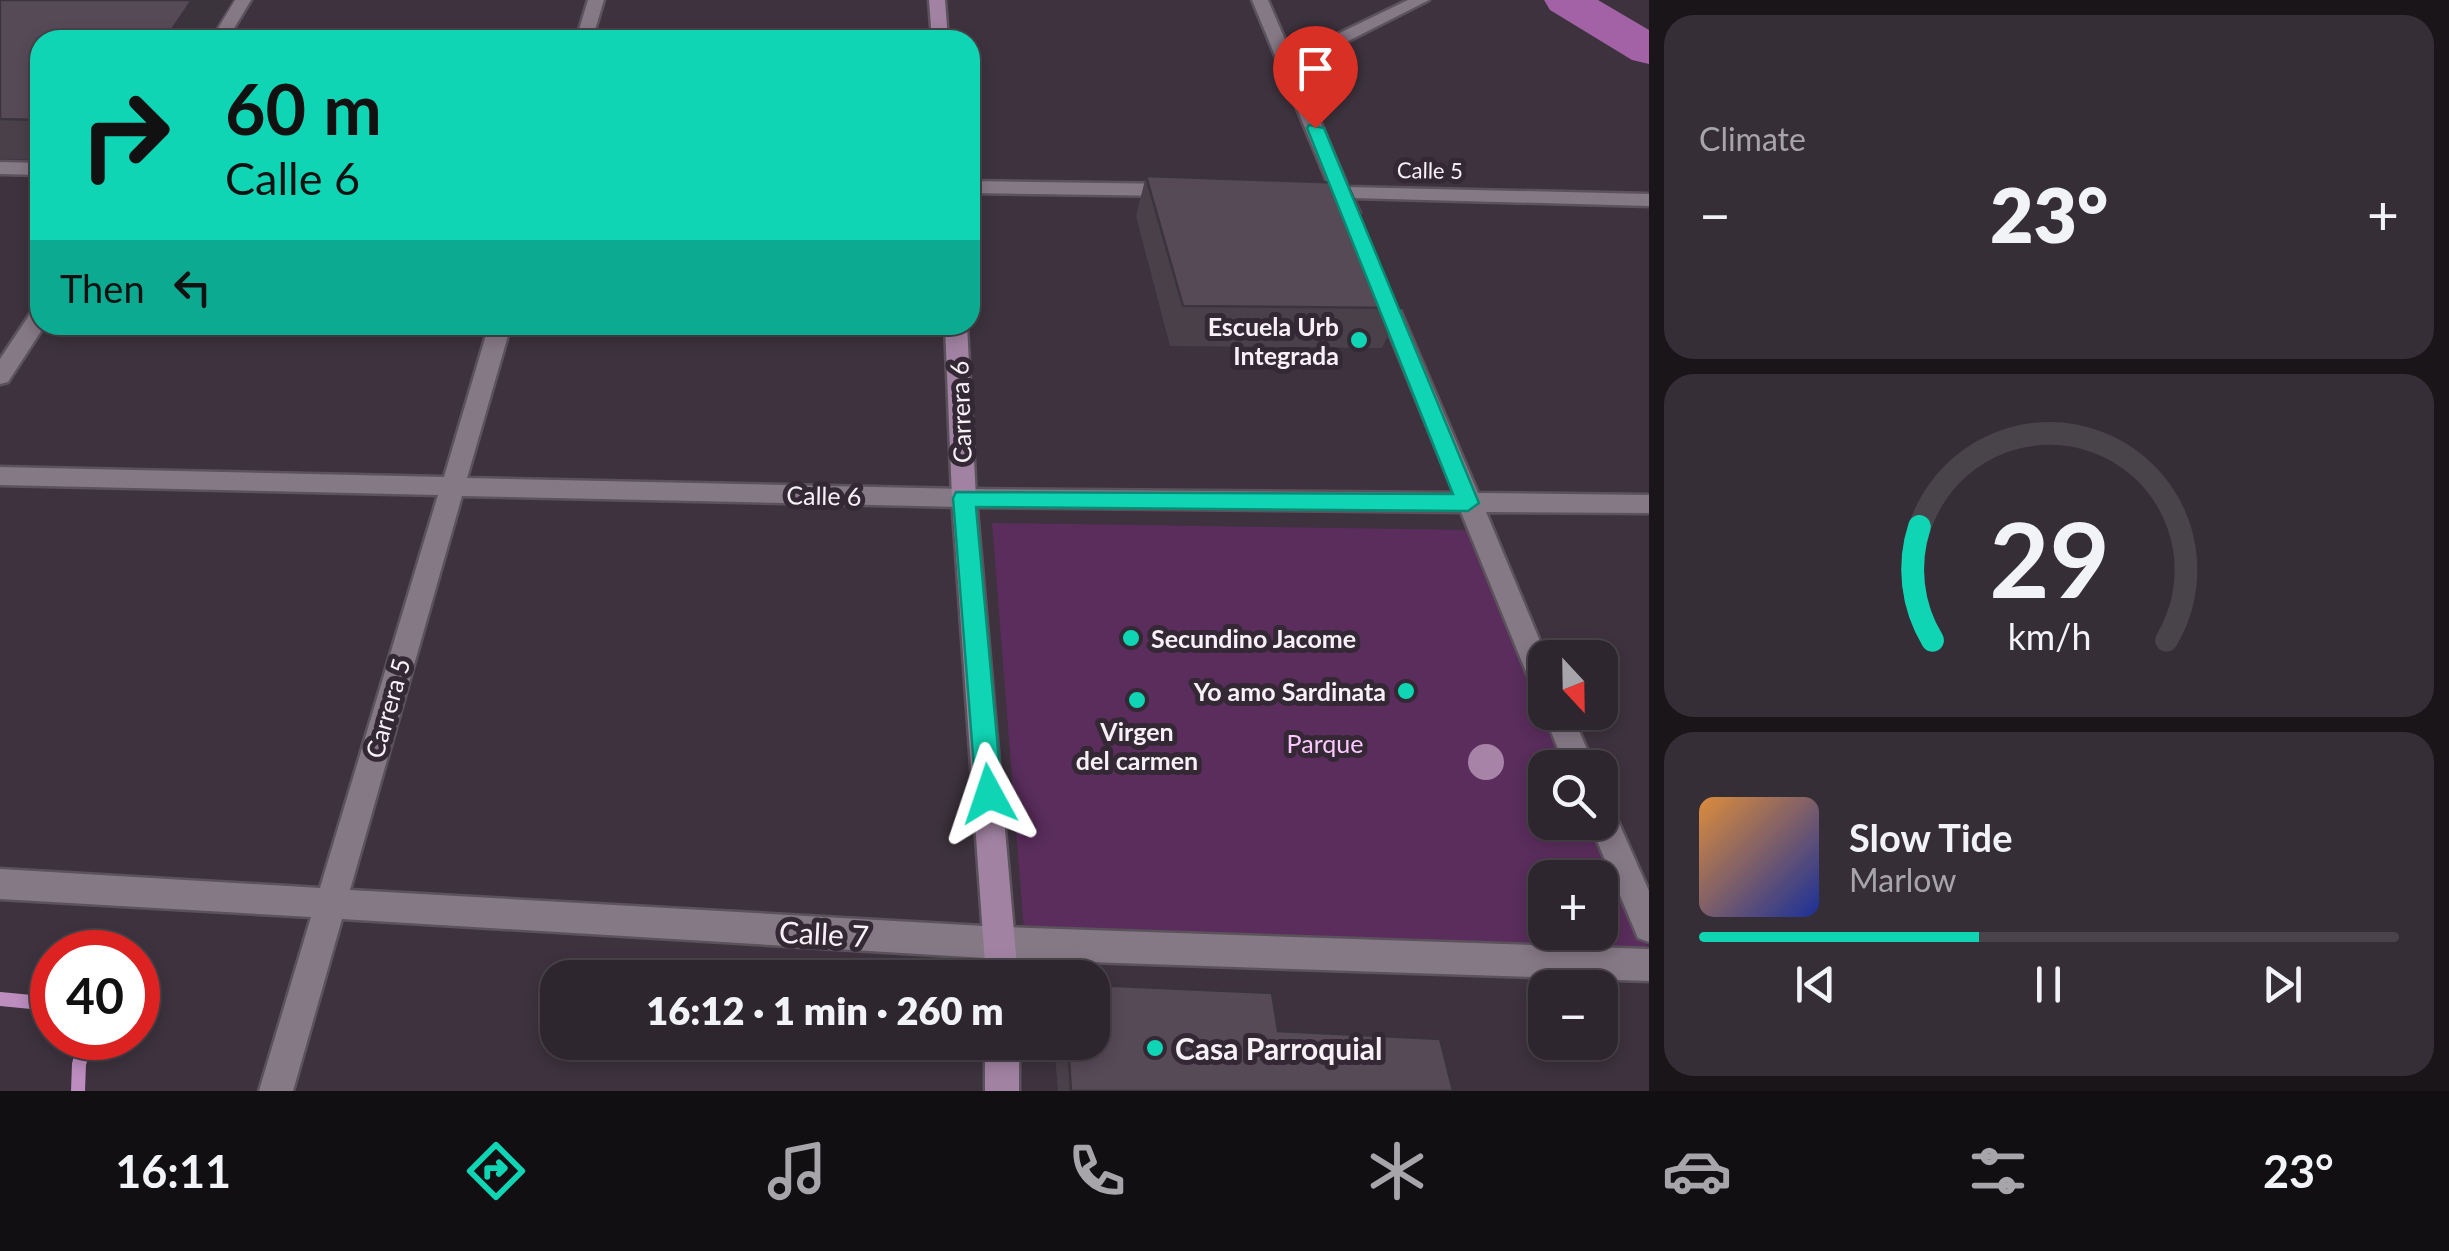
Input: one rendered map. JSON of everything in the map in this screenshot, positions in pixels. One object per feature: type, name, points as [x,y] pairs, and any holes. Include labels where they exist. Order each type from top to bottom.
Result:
[{"type":"street","points":[[225,30],[244,0]]},
{"type":"street","points":[[587,30],[596,0]]},
{"type":"street","points":[[937,0],[939,30]]},
{"type":"street","points":[[1260,0],[1357,229]]},
{"type":"street","points":[[1288,64],[1412,1]]},
{"type":"street","points":[[0,168],[30,169]]},
{"type":"street","points":[[980,187],[1205,190]]},
{"type":"street","name":"Calle 5","points":[[1303,192],[1649,200]]},
{"type":"street","points":[[1372,266],[1528,644]]},
{"type":"street","points":[[0,376],[30,331]]},
{"type":"street","name":"Carrera 5","points":[[276,1091],[497,335]]},
{"type":"street","name":"Carrera 6","points":[[956,335],[964,498],[1002,960]]},
{"type":"street","name":"Calle 6","points":[[0,476],[964,498],[1649,504]]},
{"type":"street","points":[[1612,840],[1649,927]]},
{"type":"street","name":"Calle 7","points":[[0,884],[1002,943],[1649,965]]},
{"type":"street","points":[[1002,1060],[1002,1091]]},
{"type":"green space","name":"Parque","points":[[992,523],[1474,530],[1528,659],[1528,730],[1554,730],[1564,750],[1528,750],[1528,840],[1603,840],[1612,860],[1528,860],[1528,950],[1618,950],[1618,875],[1649,949],[1649,973],[1025,944]]},
{"type":"building","points":[[0,0],[192,0],[172,30],[30,30],[30,120],[0,119]]},
{"type":"building","points":[[1146,176],[1347,183],[1401,308],[1183,306]]},
{"type":"building","points":[[1110,986],[1272,993],[1278,1031],[1440,1039],[1453,1091],[1071,1091],[1069,1060],[1110,1060]]},
{"type":"waterway","points":[[1566,0],[1649,50]]},
{"type":"waterway","points":[[0,999],[30,1002]]},
{"type":"waterway","points":[[78,1091],[80,1060]]},
{"type":"place","name":"Escuela Urb Integrada","points":[[1359,340]]},
{"type":"place","name":"Secundino Jacome","points":[[1131,638]]},
{"type":"place","name":"Yo amo Sardinata","points":[[1406,691]]},
{"type":"place","name":"Virgen del carmen","points":[[1137,700]]},
{"type":"place","name":"Casa Parroquial","points":[[1155,1048]]},
{"type":"route","points":[[989,794],[964,498],[1468,503],[1315,128]]}]
